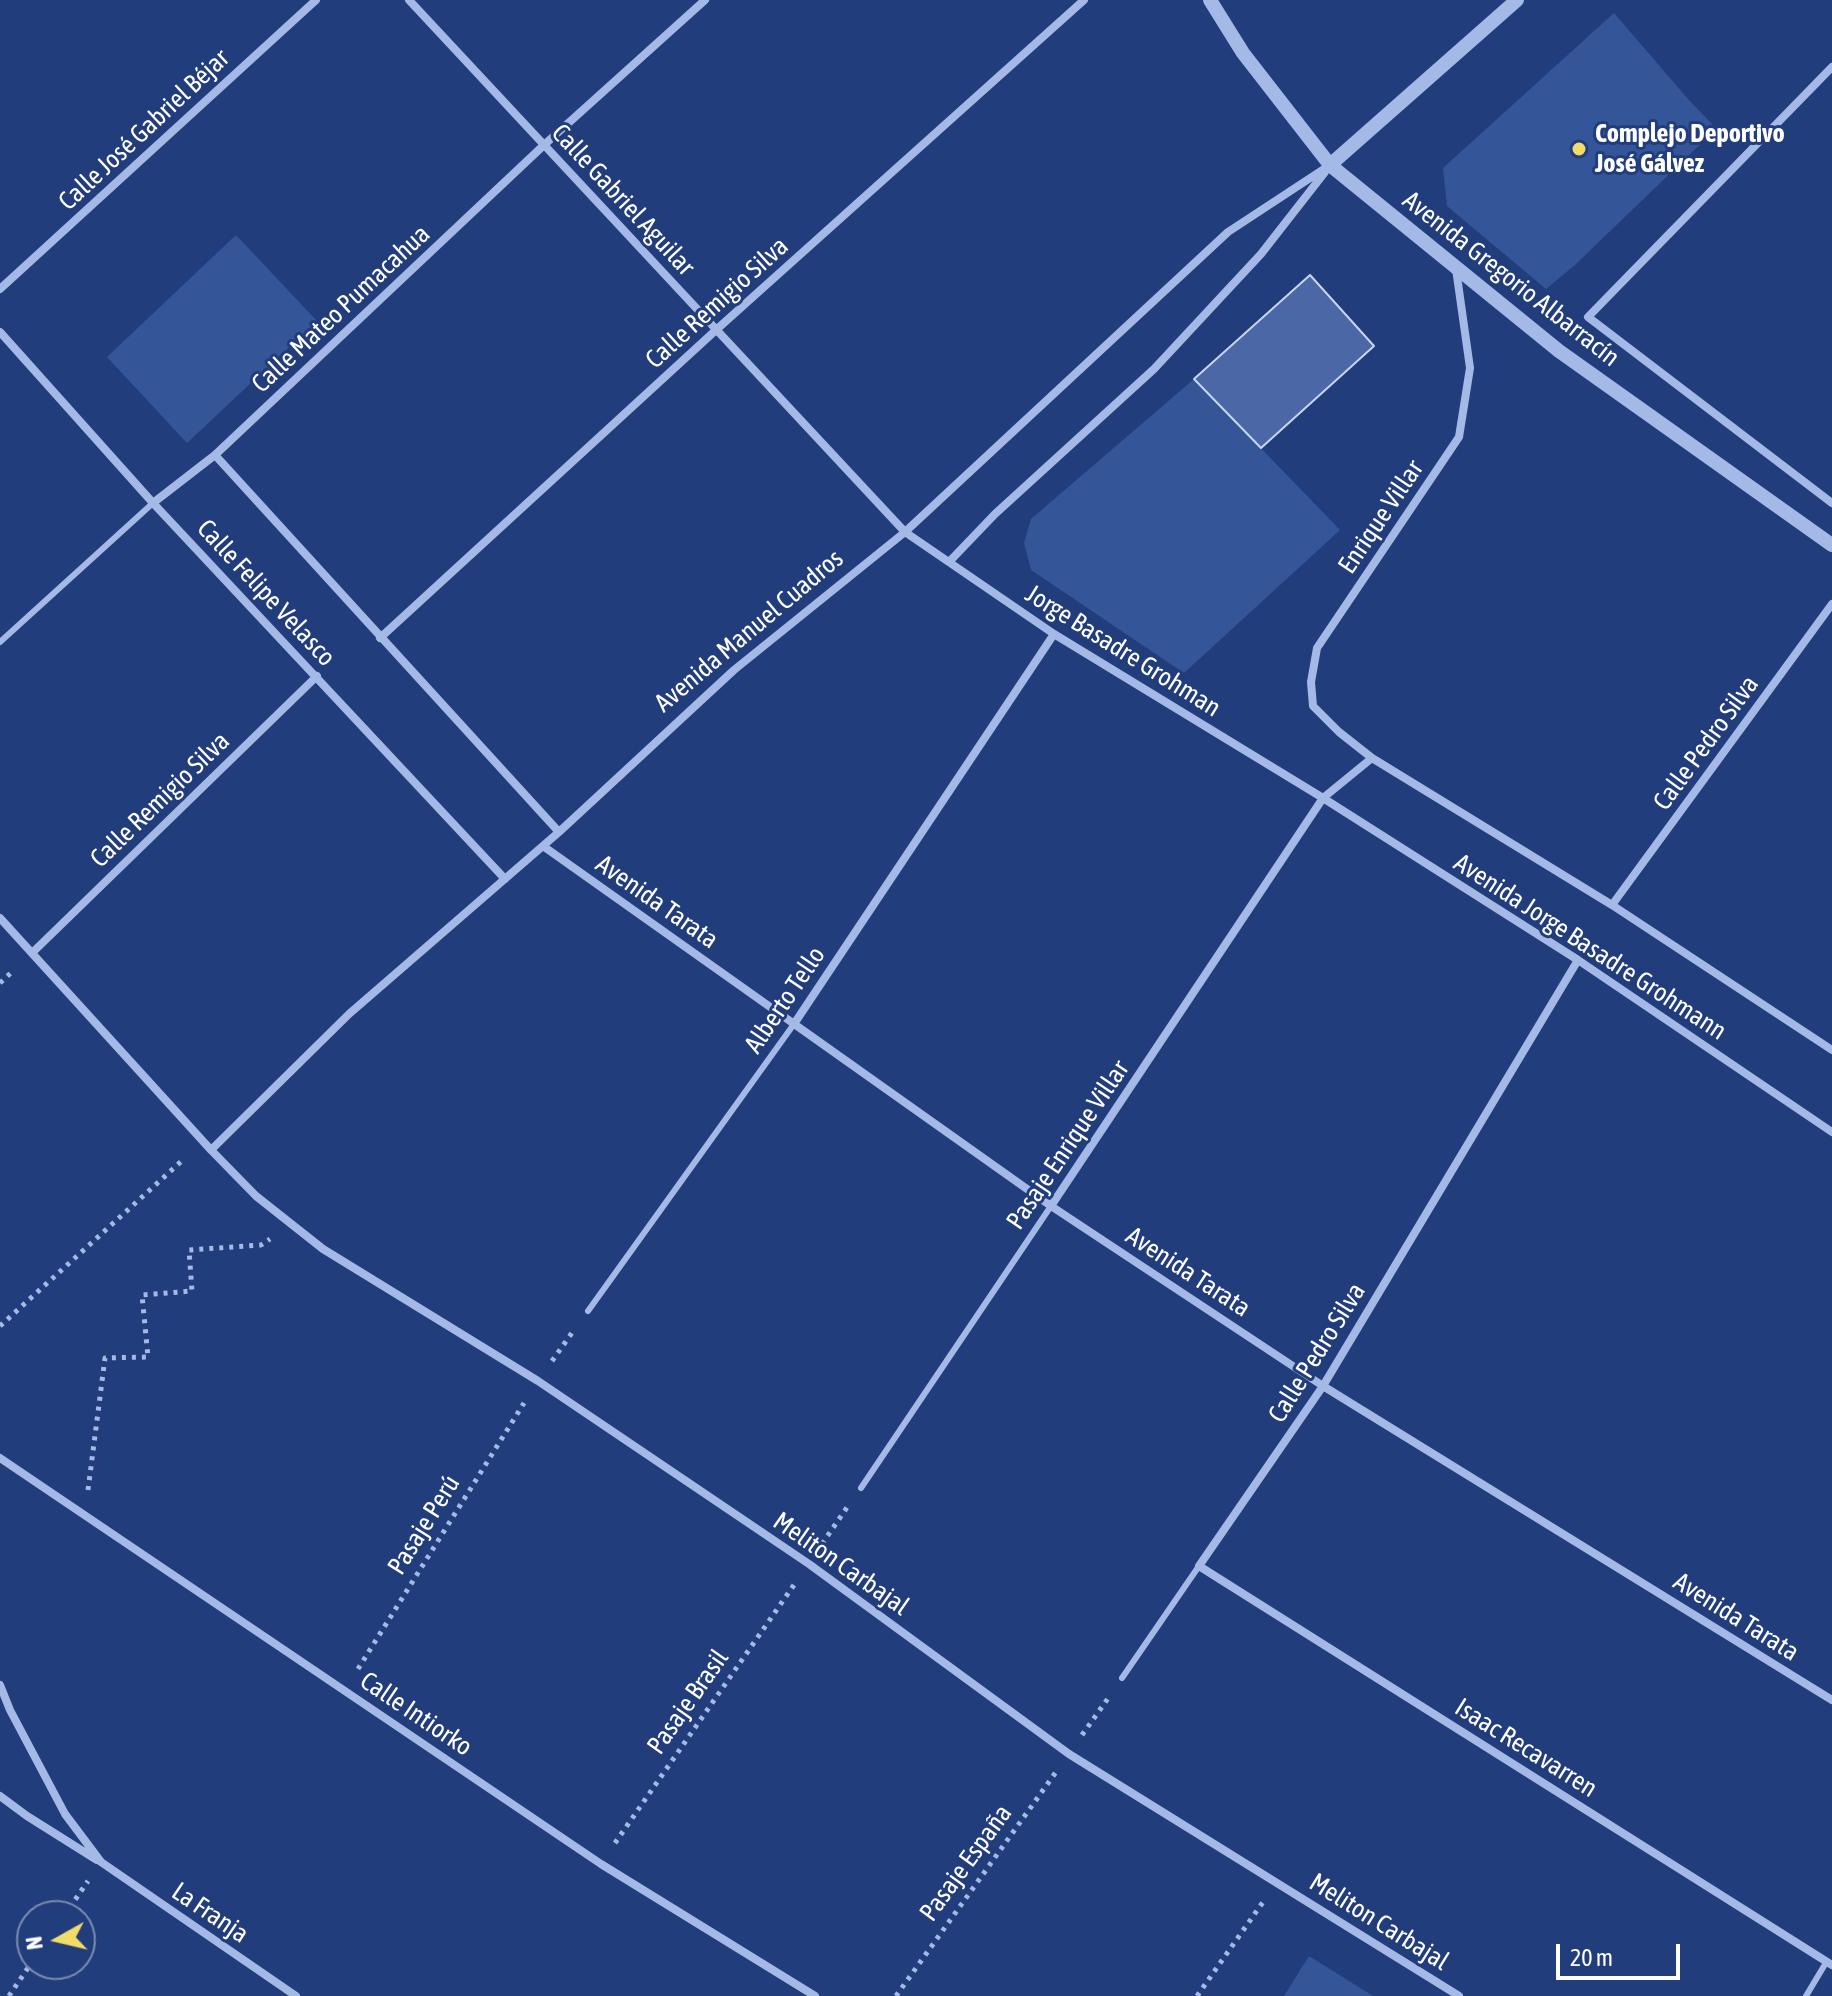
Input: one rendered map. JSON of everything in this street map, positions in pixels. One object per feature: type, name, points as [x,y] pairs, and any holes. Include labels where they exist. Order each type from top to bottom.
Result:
[{"type":"street","name":"Calle José Gabriel Béjar","points":[[0,289],[316,0]]},
{"type":"street","name":"Calle Gabriel Aguilar","points":[[409,0],[905,532]]},
{"type":"street","name":"Calle Mateo Pumacahua","points":[[153,503],[215,455],[544,145],[705,0]]},
{"type":"street","name":"Calle Remigio Silva","points":[[380,638],[716,330],[1084,0]]},
{"type":"street","name":"Avenida Gregorio Albarracín","points":[[1210,0],[1243,53],[1330,165],[1559,351],[1832,545]]},
{"type":"street","name":"Avenida Manuel Cuadros","points":[[211,1150],[349,1014],[559,832],[734,670],[905,532],[1228,232],[1330,165],[1513,3]]},
{"type":"street","points":[[1832,67],[1588,317],[1832,503]]},
{"type":"street","name":"Avenida Manuel Cuadros","points":[[949,562],[995,514],[1154,369],[1261,254],[1330,165]]},
{"type":"street","name":"Enrique Villar","points":[[1372,758],[1313,706],[1311,682],[1317,648],[1459,437],[1470,368],[1455,267]]},
{"type":"street","name":"Calle Felipe Velasco","points":[[0,332],[153,503],[505,879]]},
{"type":"street","name":"Calle Felipe Velasco","points":[[215,455],[559,832]]},
{"type":"street","name":"Jorge Basadre Grohman","points":[[905,532],[1054,634],[1323,798]]},
{"type":"street","name":"Calle Pedro Silva","points":[[1612,905],[1832,604]]},
{"type":"street","name":"Alberto Tello","points":[[794,1024],[1054,634]]},
{"type":"street","name":"Calle Remigio Silva","points":[[32,953],[317,676]]},
{"type":"street","name":"Pasaje Enrique Villar","points":[[1051,1206],[1323,798],[1372,758]]},
{"type":"street","name":"Avenida Jorge Basadre Grohmann","points":[[1372,758],[1612,905],[1832,1050]]},
{"type":"street","name":"Avenida Jorge Basadre Grohmann","points":[[1323,798],[1578,960],[1832,1132]]},
{"type":"street","name":"Avenida Tarata","points":[[543,846],[1051,1206],[1323,1386],[1832,1700]]},
{"type":"street","name":"Meliton Carbajal","points":[[0,918],[211,1150],[256,1196],[323,1249],[538,1381],[809,1564],[1069,1754],[1459,1996]]},
{"type":"street","name":"Calle Pedro Silva","points":[[1199,1566],[1323,1386],[1578,960]]},
{"type":"street","name":"Calle Intiorko","points":[[0,1458],[601,1864],[815,1996]]},
{"type":"street","name":"Isaac Recavarren","points":[[1199,1566],[1830,1960]]},
{"type":"street","name":"La Franja","points":[[0,1685],[65,1814],[101,1862]]},
{"type":"street","name":"La Franja","points":[[0,1796],[296,1996]]},
{"type":"lane","name":"Calle Mateo Pumacahua","points":[[0,642],[153,503]]},
{"type":"lane","name":"Alberto Tello","points":[[588,1311],[794,1024]]},
{"type":"lane","name":"Pasaje Enrique Villar","points":[[861,1488],[1051,1206]]},
{"type":"lane","name":"Calle Pedro Silva","points":[[1122,1678],[1199,1566]]},
{"type":"lane","points":[[1806,1996],[1830,1960]]},
{"type":"path","points":[[0,1326],[203,1141]]},
{"type":"path","points":[[85,1515],[105,1358],[148,1357],[142,1295],[192,1291],[189,1250],[261,1245],[293,1225]]},
{"type":"path","points":[[538,1381],[588,1311]]},
{"type":"path","name":"Pasaje Perú","points":[[344,1690],[538,1381]]},
{"type":"path","points":[[809,1564],[861,1488]]},
{"type":"path","name":"Pasaje Brasil","points":[[601,1864],[809,1564]]},
{"type":"path","points":[[1069,1754],[1122,1678]]},
{"type":"path","name":"Pasaje España","points":[[896,1996],[1069,1754]]},
{"type":"path","points":[[75,1900],[101,1862]]},
{"type":"path","points":[[1197,1996],[1277,1882]]},
{"type":"shaded area","name":"Complejo Deportivo José Gálvez","points":[[1614,13],[1715,130],[1546,289],[1447,206],[1443,168]]},
{"type":"shaded area","points":[[236,235],[317,321],[187,443],[107,357]]},
{"type":"shaded area","points":[[1194,379],[1340,530],[1184,673],[1031,570],[1024,543],[1031,519]]},
{"type":"shaded area","points":[[1309,1956],[1373,1996],[1284,1996]]},
{"type":"building","points":[[1310,275],[1374,346],[1261,448],[1194,379]]},
{"type":"place","name":"Complejo Deportivo José Gálvez","points":[[1579,149]]}]
